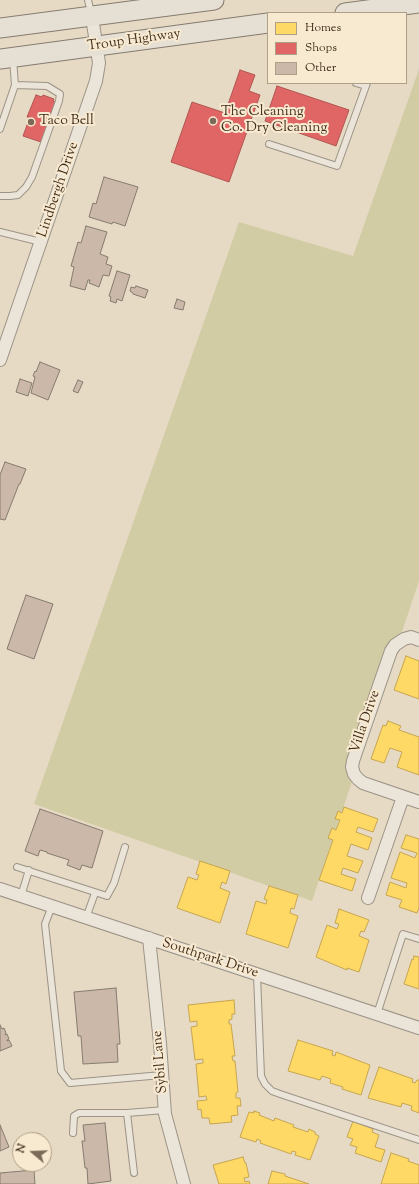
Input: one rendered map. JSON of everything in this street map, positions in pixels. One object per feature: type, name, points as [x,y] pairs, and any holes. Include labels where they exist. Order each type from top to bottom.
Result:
[{"type":"highway","points":[[0,28],[90,8],[214,0]]},
{"type":"highway","points":[[360,12],[391,10],[419,3]]},
{"type":"highway","name":"Troup Highway","points":[[6,58],[267,23]]},
{"type":"street","name":"Lindbergh Drive","points":[[0,360],[96,81],[99,63],[90,8]]},
{"type":"street","name":"Villa Drive","points":[[419,640],[411,637],[404,639],[395,645],[390,651],[353,760],[354,774],[363,784],[419,802]]},
{"type":"street","points":[[368,898],[403,797]]},
{"type":"street","name":"Southpark Drive","points":[[0,889],[419,1028]]},
{"type":"street","name":"Sybil Lane","points":[[149,938],[165,1110],[184,1184]]},
{"type":"lane","points":[[0,129],[15,85],[6,58]]},
{"type":"lane","points":[[0,196],[18,195],[29,182],[59,102],[60,94],[47,86],[15,85]]},
{"type":"lane","points":[[269,144],[336,166],[366,85]]},
{"type":"lane","points":[[0,232],[41,242]]},
{"type":"lane","points":[[18,867],[106,896],[114,883],[125,847]]},
{"type":"lane","points":[[20,896],[29,870]]},
{"type":"lane","points":[[86,918],[95,893]]},
{"type":"lane","points":[[52,906],[45,924],[61,1070],[70,1083],[162,1075]]},
{"type":"lane","points":[[377,1014],[403,934],[419,939]]},
{"type":"lane","points":[[258,974],[261,1076],[265,1084],[272,1091],[280,1094],[419,1140]]},
{"type":"lane","points":[[73,1133],[74,1116],[79,1113],[128,1113],[165,1110]]},
{"type":"lane","points":[[128,1113],[134,1173]]},
{"type":"shaded area","points":[[419,69],[419,581],[312,901],[34,804],[239,222],[353,256]]},
{"type":"building: Homes","points":[[406,656],[419,661],[419,699],[394,690]]},
{"type":"building: Homes","points":[[388,721],[401,726],[399,730],[419,737],[419,775],[397,767],[402,752],[390,748],[384,763],[371,759],[383,725],[386,726]]},
{"type":"building: Homes","points":[[344,807],[378,819],[373,832],[358,827],[356,832],[372,838],[368,850],[351,844],[347,856],[363,861],[358,873],[343,868],[341,874],[356,879],[352,891],[319,880],[333,840],[328,838],[332,828],[336,830],[340,820],[335,819],[338,811],[342,813]]},
{"type":"building: Homes","points":[[406,835],[419,839],[419,908],[417,913],[399,907],[402,900],[386,895],[390,882],[406,888],[407,883],[391,878],[400,852],[415,858],[417,853],[401,848]]},
{"type":"building: Homes","points":[[200,861],[230,871],[226,884],[222,882],[220,888],[230,892],[220,923],[177,908],[188,877],[197,880],[199,875],[196,874]]},
{"type":"building: Homes","points":[[269,886],[298,895],[294,909],[291,908],[290,913],[298,916],[288,948],[246,934],[256,901],[266,904],[267,900],[264,899]]},
{"type":"building: Homes","points":[[339,909],[369,920],[364,932],[361,931],[359,936],[369,940],[359,972],[347,968],[347,970],[316,957],[327,925],[337,929],[339,924],[335,923]]},
{"type":"building: Homes","points":[[414,956],[419,957],[419,989],[404,984]]},
{"type":"building: Homes","points":[[234,1000],[235,1014],[232,1014],[232,1019],[229,1020],[229,1024],[231,1024],[235,1056],[232,1056],[233,1061],[235,1061],[238,1092],[236,1093],[236,1098],[240,1098],[241,1106],[237,1106],[238,1115],[231,1116],[232,1122],[210,1124],[209,1118],[202,1118],[201,1109],[198,1110],[197,1101],[207,1100],[206,1096],[199,1097],[196,1064],[203,1063],[203,1059],[195,1060],[191,1027],[197,1026],[197,1021],[190,1022],[188,1005]]},
{"type":"building: Homes","points":[[298,1040],[333,1051],[332,1055],[335,1056],[336,1052],[370,1065],[361,1095],[342,1089],[343,1087],[330,1083],[331,1079],[322,1076],[320,1080],[288,1071]]},
{"type":"building: Homes","points":[[379,1067],[413,1079],[412,1082],[415,1083],[419,1080],[419,1113],[411,1110],[412,1106],[402,1103],[401,1107],[368,1098]]},
{"type":"building: Homes","points":[[254,1111],[260,1113],[259,1115],[274,1121],[275,1118],[294,1125],[293,1127],[308,1132],[309,1129],[315,1132],[315,1134],[319,1136],[310,1160],[295,1155],[296,1152],[292,1151],[291,1154],[260,1143],[261,1141],[257,1139],[256,1142],[240,1137],[249,1112],[254,1113]]},
{"type":"building: Homes","points":[[353,1121],[373,1129],[372,1132],[379,1135],[375,1147],[385,1150],[381,1162],[355,1153],[357,1147],[350,1145],[353,1139],[347,1137]]},
{"type":"building: Homes","points":[[391,1153],[409,1159],[408,1161],[419,1165],[419,1184],[381,1184]]},
{"type":"building: Homes","points":[[243,1157],[249,1177],[244,1178],[245,1182],[249,1181],[250,1184],[219,1184],[213,1165]]},
{"type":"building: Homes","points":[[272,1171],[285,1174],[285,1176],[309,1184],[268,1184]]},
{"type":"building: Shops","points":[[240,70],[255,75],[249,91],[260,95],[229,182],[171,162],[192,102],[225,113]]},
{"type":"building: Shops","points":[[277,86],[349,110],[336,146],[265,121]]},
{"type":"building: Shops","points":[[36,95],[42,97],[43,95],[54,99],[53,101],[59,103],[44,143],[23,136],[30,117],[27,117]]},
{"type":"building: Other","points":[[104,177],[138,187],[125,226],[113,222],[112,224],[89,217],[93,203],[96,204]]},
{"type":"building: Other","points":[[86,226],[107,232],[100,254],[108,257],[106,264],[112,266],[109,276],[103,275],[99,287],[89,283],[90,280],[88,280],[85,290],[70,286],[74,267],[71,266],[78,242],[81,243]]},
{"type":"building: Other","points":[[117,271],[130,275],[122,301],[117,299],[116,303],[110,301],[111,297],[109,296]]},
{"type":"building: Other","points":[[136,286],[148,290],[145,298],[133,294],[130,291],[131,287],[135,288]]},
{"type":"building: Other","points":[[177,299],[185,302],[183,310],[174,308]]},
{"type":"building: Other","points":[[40,362],[60,370],[48,400],[31,393],[35,377],[33,376]]},
{"type":"building: Other","points":[[20,379],[32,383],[28,396],[16,392]]},
{"type":"building: Other","points":[[78,380],[83,382],[78,393],[73,391]]},
{"type":"building: Other","points":[[5,462],[26,469],[5,520],[0,519],[0,475]]},
{"type":"building: Other","points":[[26,595],[53,604],[34,659],[7,649]]},
{"type":"building: Other","points":[[40,809],[103,831],[92,868],[82,865],[80,870],[67,865],[69,860],[47,852],[40,850],[38,856],[25,851]]},
{"type":"building: Other","points":[[116,988],[120,1044],[117,1044],[118,1062],[83,1064],[81,1036],[78,1036],[74,992]]},
{"type":"building: Other","points":[[0,1025],[2,1029],[4,1028],[6,1033],[5,1035],[7,1034],[9,1039],[7,1041],[9,1040],[12,1046],[0,1051]]},
{"type":"building: Other","points":[[105,1123],[111,1181],[88,1184],[87,1168],[85,1168],[82,1141],[85,1141],[83,1125]]},
{"type":"building: Other","points":[[0,1125],[9,1147],[0,1151]]},
{"type":"building: Other","points":[[34,1172],[35,1184],[0,1184],[0,1173]]},
{"type":"place","name":"The Cleaning Co. Dry Cleaning","points":[[213,121]]},
{"type":"place","name":"Taco Bell","points":[[31,122]]}]
